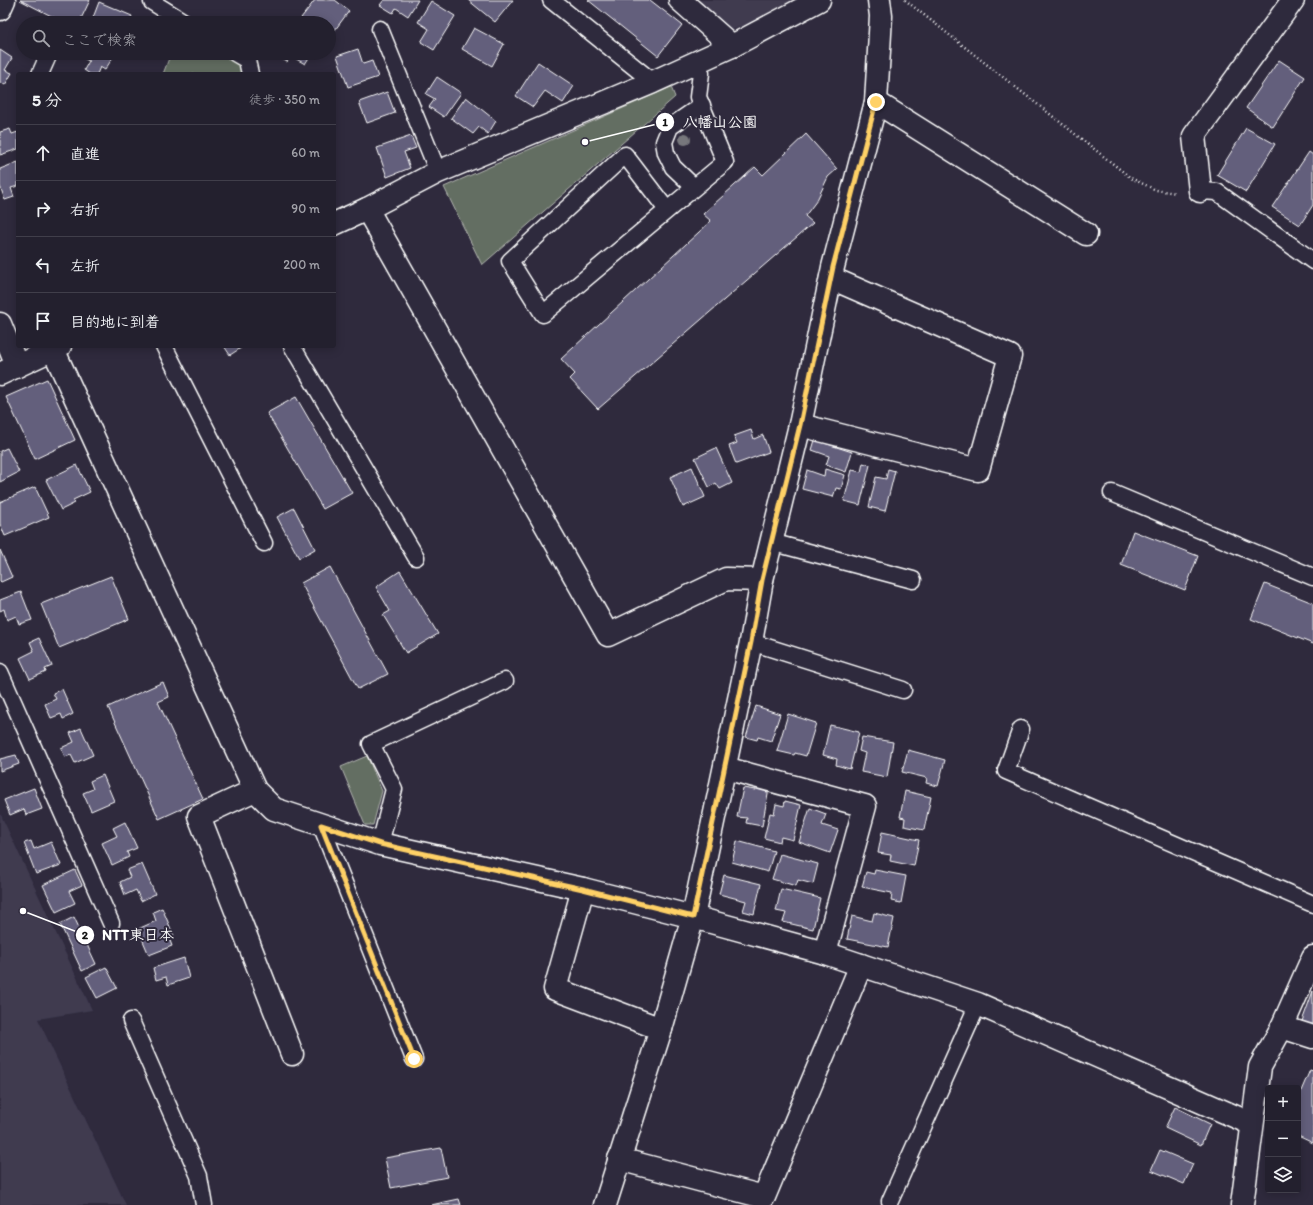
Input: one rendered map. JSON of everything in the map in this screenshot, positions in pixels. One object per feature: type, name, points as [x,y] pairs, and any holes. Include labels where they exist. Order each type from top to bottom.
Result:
[{"type":"street","points":[[0,9],[4,0]]},
{"type":"street","points":[[680,0],[732,46]]},
{"type":"street","points":[[336,223],[367,209],[438,172],[653,82],[732,46],[819,0]]},
{"type":"street","points":[[605,1205],[661,1029],[693,917],[751,642],[762,580],[800,425],[831,278],[876,102],[881,16],[879,0]]},
{"type":"street","points":[[1200,191],[1194,136],[1293,0]]},
{"type":"street","points":[[876,102],[1086,234]]},
{"type":"street","points":[[367,209],[608,635],[726,579],[762,580]]},
{"type":"street","points":[[800,425],[978,470],[1010,356],[831,278]]},
{"type":"street","points":[[0,324],[8,370],[57,348],[255,790],[274,809],[380,844],[583,889],[825,953],[978,1004],[1252,1124]]},
{"type":"street","points":[[725,768],[865,806],[825,953]]},
{"type":"street","points":[[255,790],[199,816],[292,1054]]},
{"type":"street","points":[[583,889],[555,988],[661,1029]]},
{"type":"street","points":[[1242,1205],[1260,1067],[1282,1027],[1313,957]]},
{"type":"street","points":[[619,1159],[764,1197],[862,965]]},
{"type":"street","points":[[1282,1027],[1313,1037]]},
{"type":"lane","points":[[551,0],[653,82]]},
{"type":"lane","points":[[152,2],[175,16]]},
{"type":"lane","points":[[380,28],[438,172]]},
{"type":"lane","points":[[41,72],[46,60]]},
{"type":"lane","points":[[247,60],[250,72]]},
{"type":"lane","points":[[667,210],[625,155],[510,262],[543,314],[725,162],[698,97],[701,73],[696,62]]},
{"type":"lane","points":[[694,187],[673,167],[666,154],[664,142],[670,127],[702,105]]},
{"type":"lane","points":[[1200,191],[1217,192],[1313,261]]},
{"type":"lane","points":[[165,348],[264,543]]},
{"type":"lane","points":[[293,348],[416,557]]},
{"type":"lane","points":[[1112,493],[1313,577]]},
{"type":"lane","points":[[771,542],[913,580]]},
{"type":"lane","points":[[751,642],[903,690]]},
{"type":"lane","points":[[0,672],[112,923]]},
{"type":"lane","points":[[380,844],[394,789],[371,744],[505,681]]},
{"type":"lane","points":[[1021,729],[1006,771],[1313,904]]},
{"type":"lane","points":[[321,825],[414,1059]]},
{"type":"lane","points":[[890,1201],[978,1004]]},
{"type":"lane","points":[[131,1021],[199,1176],[204,1205]]},
{"type":"path","points":[[905,0],[1131,178],[1156,190],[1185,195],[1200,191]]},
{"type":"shaded area","points":[[698,0],[801,0],[793,5],[732,30]]},
{"type":"shaded area","points":[[0,813],[92,1010],[38,1019],[126,1205],[0,1205]]},
{"type":"green space","points":[[168,60],[232,60],[241,65],[243,72],[164,72]]},
{"type":"green space","points":[[671,87],[675,97],[482,265],[444,187]]},
{"type":"green space","points":[[367,756],[382,791],[373,825],[365,825],[341,767]]},
{"type":"building","points":[[20,0],[90,0],[82,16],[51,16]]},
{"type":"building","points":[[315,0],[335,0],[349,11],[336,29],[336,16],[303,16]]},
{"type":"building","points":[[384,0],[418,0],[408,16],[396,8],[393,13],[380,5]]},
{"type":"building","points":[[468,0],[513,0],[495,22]]},
{"type":"building","points":[[588,0],[650,0],[682,25],[658,56]]},
{"type":"building","points":[[431,1],[455,16],[434,50],[421,42],[429,29],[418,22]]},
{"type":"building","points":[[99,2],[132,16],[94,16]]},
{"type":"building","points":[[474,28],[504,44],[492,66],[462,49]]},
{"type":"building","points":[[358,49],[363,64],[372,61],[378,77],[348,87],[337,56]]},
{"type":"building","points":[[0,50],[12,58],[5,70],[12,73],[5,85],[0,82]]},
{"type":"building","points":[[87,60],[111,60],[105,70],[100,67],[98,72],[87,72],[84,70],[89,61]]},
{"type":"building","points":[[298,60],[308,60],[305,64]]},
{"type":"building","points":[[1279,60],[1305,77],[1273,127],[1246,108]]},
{"type":"building","points":[[538,62],[574,86],[563,103],[545,91],[533,107],[516,96]]},
{"type":"building","points":[[437,77],[461,93],[444,117],[429,107],[435,99],[426,94]]},
{"type":"building","points":[[387,92],[395,113],[367,123],[359,102]]},
{"type":"building","points":[[466,97],[496,121],[488,134],[479,127],[473,134],[451,118]]},
{"type":"building","points":[[1246,128],[1275,144],[1246,192],[1217,175]]},
{"type":"building","points":[[10,129],[12,134],[16,133],[16,150],[0,155],[0,132]]},
{"type":"building","points":[[806,134],[837,169],[828,177],[817,200],[805,216],[813,223],[598,409],[570,379],[575,374],[561,359],[711,221],[703,214],[755,167],[763,175]]},
{"type":"building","points":[[411,136],[416,148],[404,152],[410,168],[387,177],[377,148]]},
{"type":"building","points":[[1309,152],[1313,155],[1313,205],[1300,225],[1272,207]]},
{"type":"building","points":[[16,163],[16,187],[11,188],[14,197],[5,200],[0,186],[0,169]]},
{"type":"building","points":[[225,348],[241,348],[230,355]]},
{"type":"building","points":[[47,379],[75,440],[35,459],[6,397]]},
{"type":"building","points":[[296,397],[352,493],[323,509],[267,413]]},
{"type":"building","points":[[751,430],[754,439],[763,435],[769,452],[736,464],[729,446],[737,443],[734,436]]},
{"type":"building","points":[[815,440],[852,452],[846,472],[826,465],[829,456],[812,450]]},
{"type":"building","points":[[7,448],[19,472],[0,482],[0,451]]},
{"type":"building","points":[[716,448],[732,483],[720,489],[716,483],[709,487],[695,458]]},
{"type":"building","points":[[863,463],[870,465],[860,505],[844,501],[852,470],[861,472]]},
{"type":"building","points":[[77,465],[90,492],[73,500],[75,503],[61,510],[46,480]]},
{"type":"building","points":[[692,467],[705,497],[683,507],[670,477]]},
{"type":"building","points":[[825,469],[845,475],[841,489],[836,488],[833,497],[802,489],[807,470],[824,476]]},
{"type":"building","points":[[888,469],[895,471],[885,511],[869,507],[876,477],[886,479]]},
{"type":"building","points":[[35,487],[49,517],[5,536],[0,524],[0,502]]},
{"type":"building","points":[[294,508],[315,549],[299,558],[277,517]]},
{"type":"building","points":[[1133,531],[1198,556],[1185,590],[1121,565]]},
{"type":"building","points":[[0,550],[12,577],[1,582],[0,581]]},
{"type":"building","points":[[330,567],[388,674],[358,689],[301,583]]},
{"type":"building","points":[[400,571],[438,634],[406,653],[383,615],[390,611],[376,587]]},
{"type":"building","points":[[111,576],[129,619],[59,648],[41,604]]},
{"type":"building","points":[[1265,584],[1313,603],[1313,644],[1251,619]]},
{"type":"building","points":[[21,592],[32,620],[19,624],[16,616],[7,620],[4,609],[0,611],[0,600]]},
{"type":"building","points":[[39,638],[52,666],[45,669],[46,672],[30,679],[20,658],[34,651],[30,642]]},
{"type":"building","points":[[163,682],[169,697],[158,702],[203,799],[159,819],[108,707]]},
{"type":"building","points":[[62,689],[73,714],[63,719],[61,714],[51,718],[45,704],[56,699],[53,693]]},
{"type":"building","points":[[756,706],[780,714],[771,741],[758,737],[757,740],[746,737]]},
{"type":"building","points":[[788,714],[816,723],[806,756],[777,751]]},
{"type":"building","points":[[830,725],[859,732],[850,769],[836,765],[837,759],[823,755]]},
{"type":"building","points":[[81,728],[93,755],[75,763],[71,755],[65,757],[61,748],[74,742],[70,733]]},
{"type":"building","points":[[862,737],[893,742],[887,777],[861,772],[865,753],[859,751]]},
{"type":"building","points":[[908,750],[945,760],[938,786],[926,783],[927,778],[902,772]]},
{"type":"building","points":[[16,755],[19,764],[0,771],[0,759]]},
{"type":"building","points":[[103,775],[114,801],[91,811],[83,793],[93,789],[90,781]]},
{"type":"building","points":[[756,786],[769,788],[762,826],[746,823],[747,818],[737,817],[743,788],[755,790]]},
{"type":"building","points":[[34,788],[42,809],[26,815],[24,809],[10,815],[4,800]]},
{"type":"building","points":[[905,791],[931,797],[924,830],[904,826],[905,818],[900,817]]},
{"type":"building","points":[[785,801],[801,805],[793,840],[781,837],[780,842],[764,838],[770,813],[774,814],[776,804],[784,806]]},
{"type":"building","points":[[810,808],[826,814],[822,825],[838,830],[830,853],[799,842]]},
{"type":"building","points":[[125,822],[137,848],[127,852],[129,857],[112,865],[102,843],[117,836],[113,828]]},
{"type":"building","points":[[882,832],[919,840],[914,866],[890,861],[891,855],[878,853]]},
{"type":"building","points":[[31,841],[34,849],[51,842],[61,865],[36,874],[24,843]]},
{"type":"building","points":[[737,841],[774,851],[768,872],[732,862]]},
{"type":"building","points":[[780,854],[818,864],[813,884],[798,880],[796,886],[772,879]]},
{"type":"building","points":[[142,864],[155,894],[141,901],[136,890],[125,895],[120,882],[130,877],[127,870]]},
{"type":"building","points":[[75,870],[82,885],[69,891],[75,903],[56,912],[43,885]]},
{"type":"building","points":[[875,870],[906,876],[901,903],[891,901],[892,893],[862,887],[866,872],[874,874]]},
{"type":"building","points":[[724,875],[761,884],[754,914],[743,911],[746,901],[719,894]]},
{"type":"building","points":[[781,889],[820,898],[813,929],[783,922],[786,913],[776,911]]},
{"type":"building","points":[[162,908],[174,936],[169,938],[172,946],[149,955],[138,929],[156,921],[153,912]]},
{"type":"building","points":[[874,913],[894,918],[888,947],[847,939],[852,916],[872,921]]},
{"type":"building","points":[[74,917],[96,964],[82,971],[60,924]]},
{"type":"building","points":[[184,958],[189,978],[168,985],[166,977],[156,980],[153,968]]},
{"type":"building","points":[[106,967],[117,988],[97,998],[86,977]]},
{"type":"building","points":[[1313,991],[1313,1028],[1301,1024]]},
{"type":"building","points":[[1310,1070],[1313,1071],[1313,1143],[1301,1137],[1301,1091]]},
{"type":"building","points":[[1175,1107],[1210,1124],[1201,1145],[1165,1128]]},
{"type":"building","points":[[441,1148],[447,1177],[391,1188],[385,1158]]},
{"type":"building","points":[[1160,1150],[1193,1164],[1184,1184],[1151,1170]]},
{"type":"building","points":[[459,1199],[461,1205],[431,1205]]},
{"type":"place","name":"八幡山公園","points":[[585,142]]},
{"type":"place","name":"NTT東日本","points":[[23,911]]},
{"type":"route","points":[[414,1059],[321,825],[380,844],[583,889],[693,917],[751,642],[762,580],[800,425],[833,267],[876,102]]}]
